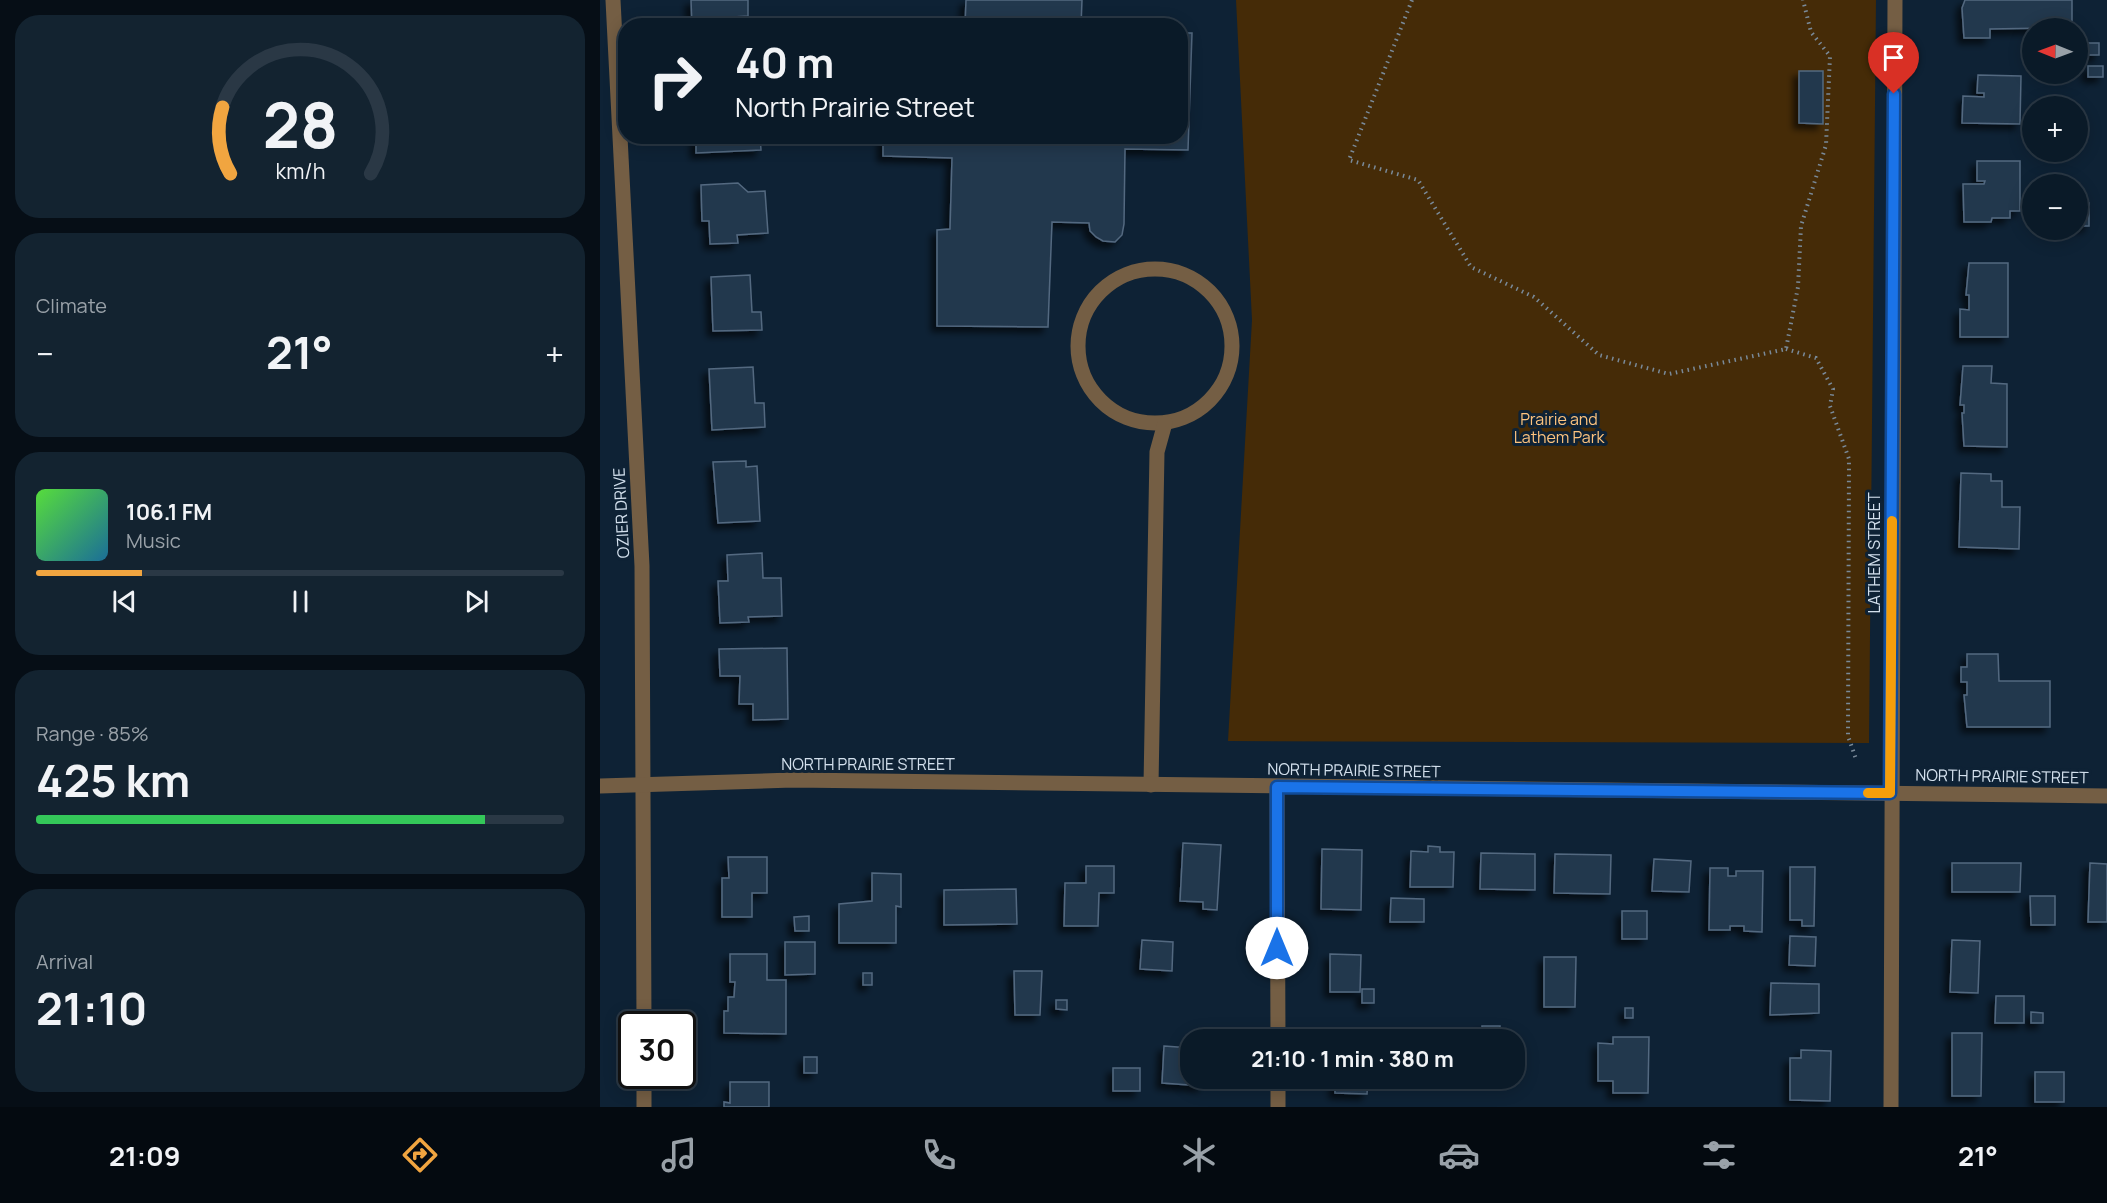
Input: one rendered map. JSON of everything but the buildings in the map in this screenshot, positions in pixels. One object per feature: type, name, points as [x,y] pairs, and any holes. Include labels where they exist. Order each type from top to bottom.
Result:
[{"type":"street","name":"OZIER DRIVE","points":[[613,0],[618,98]]},
{"type":"street","name":"LATHEM STREET","points":[[1891,1107],[1890,793],[1895,0]]},
{"type":"street","name":"OZIER DRIVE","points":[[620,144],[642,566],[644,1011]]},
{"type":"street","points":[[1148,268],[1174,271],[1198,281],[1222,306],[1232,339],[1228,373],[1220,388],[1196,412],[1165,423],[1131,419],[1102,403],[1083,374],[1078,357],[1078,339],[1082,321],[1100,291],[1114,279],[1148,268]]},
{"type":"street","points":[[1151,785],[1157,452],[1165,423]]},
{"type":"street","name":"NORTH PRAIRIE STREET","points":[[600,786],[793,780],[2107,796]]},
{"type":"street","points":[[1277,787],[1278,1029]]},
{"type":"street","points":[[644,1089],[644,1107]]},
{"type":"street","points":[[1278,1089],[1278,1107]]},
{"type":"path","points":[[1412,0],[1349,160],[1418,180],[1471,267],[1534,297],[1599,355],[1669,374],[1786,349],[1816,358],[1833,389],[1830,406],[1849,459],[1848,736],[1856,759]]},
{"type":"path","points":[[1786,349],[1798,287],[1801,226],[1826,145],[1830,56],[1811,32],[1807,5],[1803,0]]},
{"type":"green space","name":"Prairie and Lathem Park","points":[[1236,0],[1876,0],[1869,743],[1228,741],[1252,320]]},
{"type":"slow traffic","points":[[1868,793],[1890,793],[1892,521]]},
{"type":"route","points":[[1277,948],[1277,787],[1890,793],[1894,94]]}]
